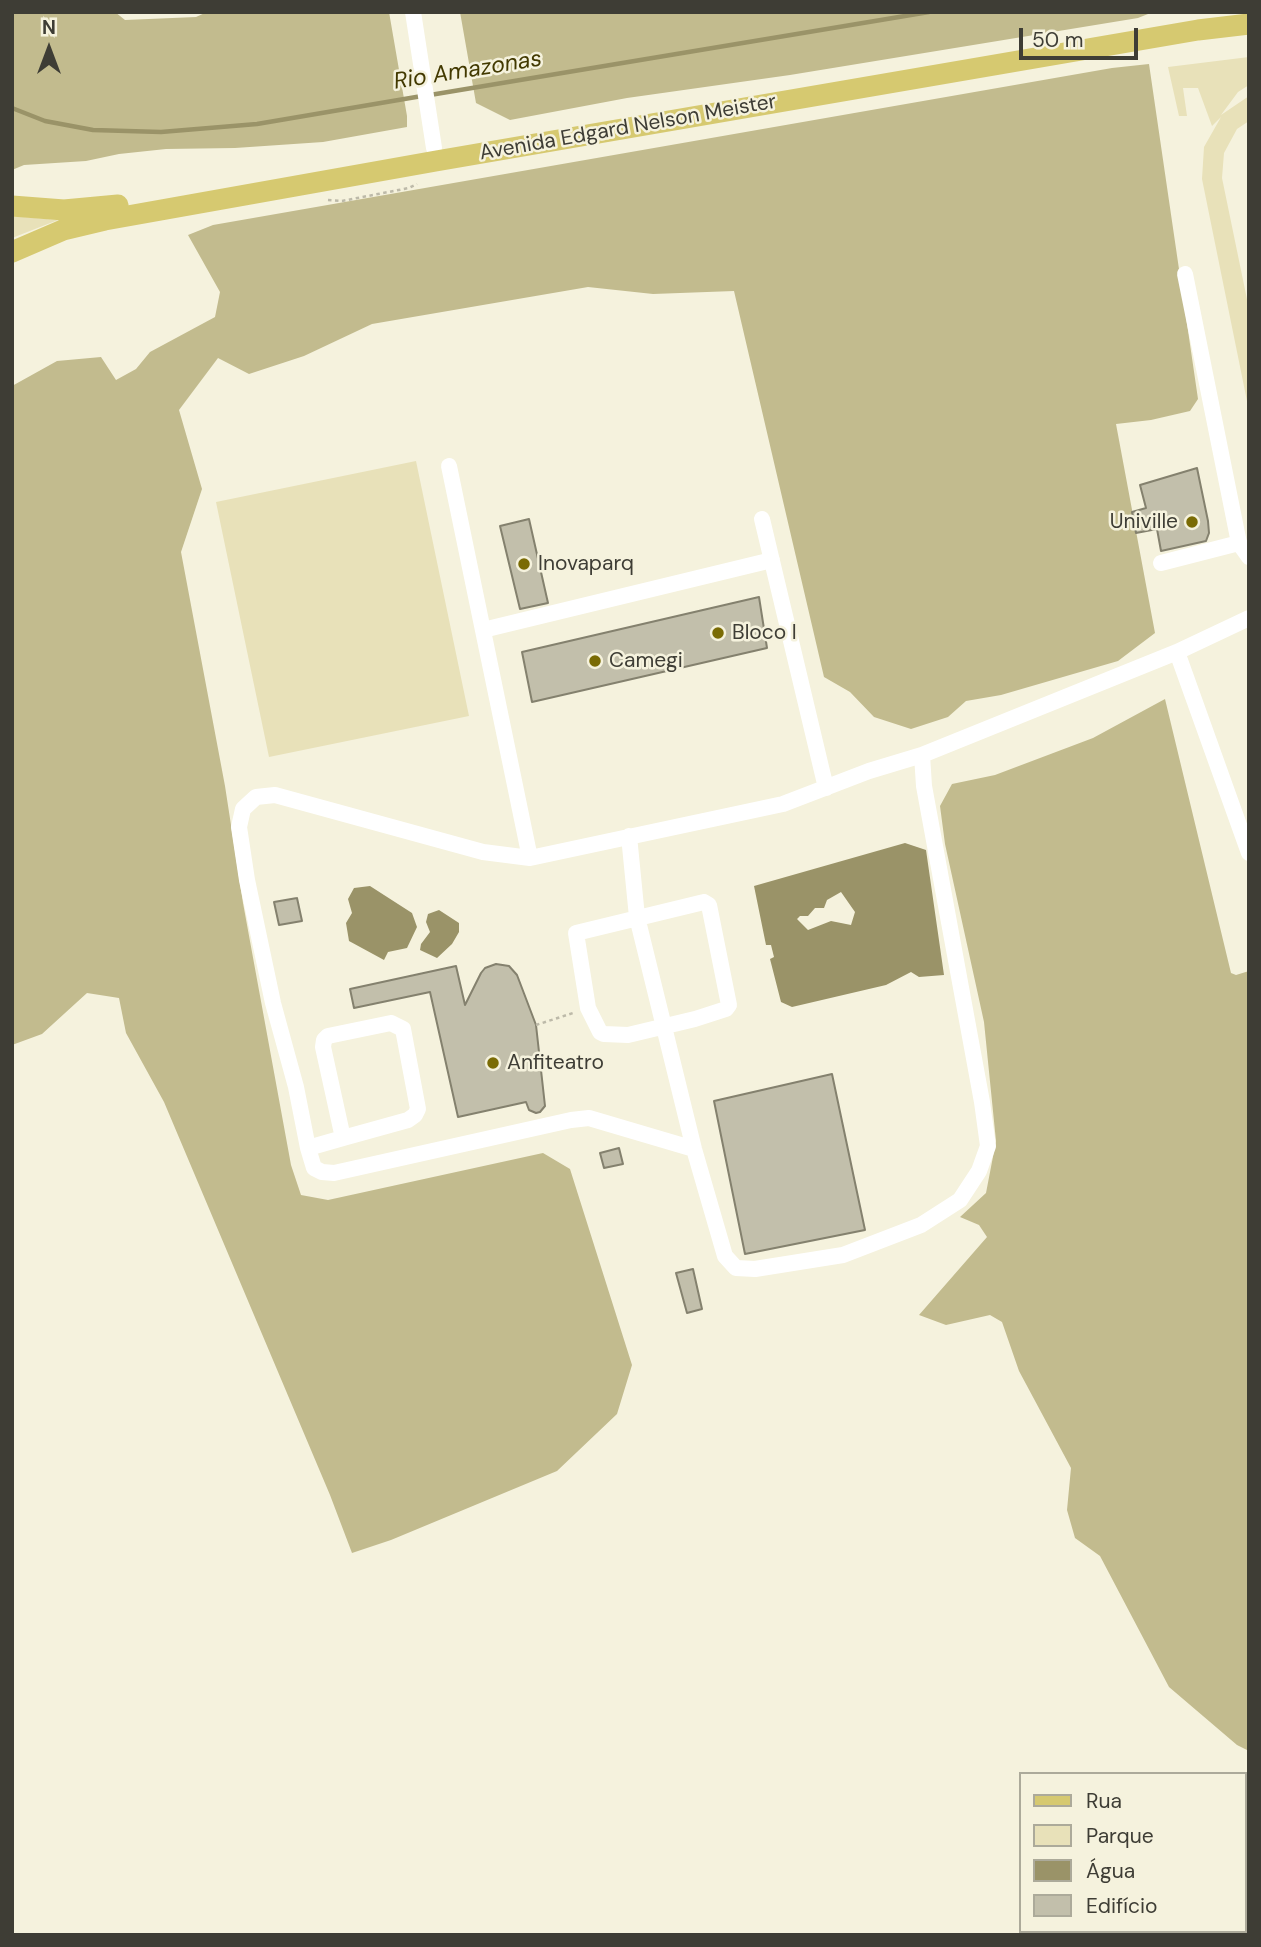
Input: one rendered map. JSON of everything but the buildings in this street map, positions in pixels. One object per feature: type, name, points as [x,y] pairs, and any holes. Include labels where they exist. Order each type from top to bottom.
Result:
[{"type":"main road","name":"Avenida Edgard Nelson Meister","points":[[12,206],[64,210],[103,207],[1223,12]]},
{"type":"main road","name":"Avenida Edgard Nelson Meister","points":[[12,252],[63,230],[105,220],[1198,30],[1249,24]]},
{"type":"street","points":[[413,12],[435,148]]},
{"type":"street","points":[[1185,274],[1238,543],[1249,557]]},
{"type":"street","points":[[449,466],[530,858]]},
{"type":"street","points":[[762,519],[826,788]]},
{"type":"street","points":[[1161,563],[1238,543]]},
{"type":"street","points":[[483,630],[772,560]]},
{"type":"street","points":[[694,1149],[589,1118],[334,1173],[314,1168],[296,1087],[272,1003],[247,880],[239,827],[243,809],[256,797],[275,795],[483,852],[530,858],[783,804],[869,771],[922,755],[1177,652],[1249,618]]},
{"type":"street","points":[[1177,652],[1249,853]]},
{"type":"street","points":[[629,836],[637,917],[694,1149],[725,1256],[736,1268],[755,1269],[843,1255],[921,1225],[960,1200],[979,1171],[988,1146],[928,812],[922,755]]},
{"type":"street","points":[[705,902],[709,905],[729,1006],[726,1009],[628,1035],[600,1032],[588,1008],[576,933],[637,917],[705,902]]},
{"type":"street","points":[[308,1148],[408,1120],[415,1115],[418,1109],[403,1029],[399,1025],[391,1023],[328,1036],[324,1040],[323,1046],[343,1138]]},
{"type":"path","points":[[536,1025],[588,1008]]},
{"type":"green space","points":[[1249,57],[1249,85],[1238,92],[1221,115],[1249,96],[1249,121],[1237,129],[1224,153],[1222,178],[1249,309],[1249,411],[1202,179],[1204,147],[1221,117],[1212,126],[1198,88],[1183,88],[1187,116],[1179,116],[1168,67]]},
{"type":"green space","points":[[12,216],[58,220],[12,238]]},
{"type":"green space","points":[[416,461],[469,716],[269,757],[216,502]]},
{"type":"shaded area","points":[[12,12],[115,12],[125,20],[196,17],[207,12],[389,12],[407,127],[323,142],[166,149],[86,161],[24,165],[12,170]]},
{"type":"shaded area","points":[[460,12],[1153,12],[1138,18],[790,75],[627,98],[510,120],[476,103]]},
{"type":"shaded area","points":[[1149,64],[1198,399],[1190,411],[1151,420],[1116,424],[1155,633],[1118,661],[1001,695],[966,701],[948,717],[911,729],[874,717],[850,692],[824,677],[734,291],[653,294],[588,287],[372,324],[304,356],[249,374],[218,358],[179,410],[202,489],[181,552],[291,1165],[301,1195],[328,1200],[543,1153],[570,1169],[632,1365],[617,1414],[557,1471],[391,1540],[352,1553],[164,1102],[126,1033],[119,998],[87,993],[42,1034],[12,1045],[12,386],[57,361],[101,357],[116,380],[136,369],[150,352],[215,317],[220,292],[188,235],[213,225],[1112,68]]},
{"type":"shaded area","points":[[1165,699],[1231,973],[1236,975],[1249,971],[1249,1751],[1237,1745],[1169,1687],[1100,1556],[1075,1538],[1067,1510],[1071,1468],[1019,1371],[1002,1322],[990,1315],[946,1325],[919,1315],[987,1237],[979,1225],[960,1217],[986,1193],[996,1141],[984,1022],[945,844],[940,806],[952,784],[995,775],[1093,738]]},
{"type":"shaded area","points":[[1051,1933],[1165,1933],[1163,1935],[1044,1935]]},
{"type":"water","points":[[905,843],[926,850],[944,975],[919,977],[911,972],[886,985],[792,1007],[781,1002],[770,959],[774,957],[771,945],[766,945],[754,886]],"holes":[[[841,892],[855,912],[851,925],[831,921],[808,930],[797,919],[800,916],[808,916],[815,908],[824,908],[827,900]]]},
{"type":"water","points":[[370,886],[412,913],[417,927],[407,948],[388,952],[384,960],[349,941],[346,923],[352,913],[348,899],[354,888]]},
{"type":"water","points":[[439,910],[459,923],[459,932],[452,944],[437,958],[420,950],[430,932],[426,922],[428,914]]},
{"type":"waterway","name":"Rio Amazonas","points":[[430,95],[929,12]]},
{"type":"waterway","name":"Rio Amazonas","points":[[12,108],[45,121],[93,130],[161,132],[257,124],[422,96]]},
{"type":"place","name":"Univille","points":[[1192,522]]},
{"type":"place","name":"Inovaparq","points":[[524,564]]},
{"type":"place","name":"Bloco I","points":[[718,633]]},
{"type":"place","name":"Camegi","points":[[595,661]]},
{"type":"place","name":"Anfiteatro","points":[[493,1063]]}]
